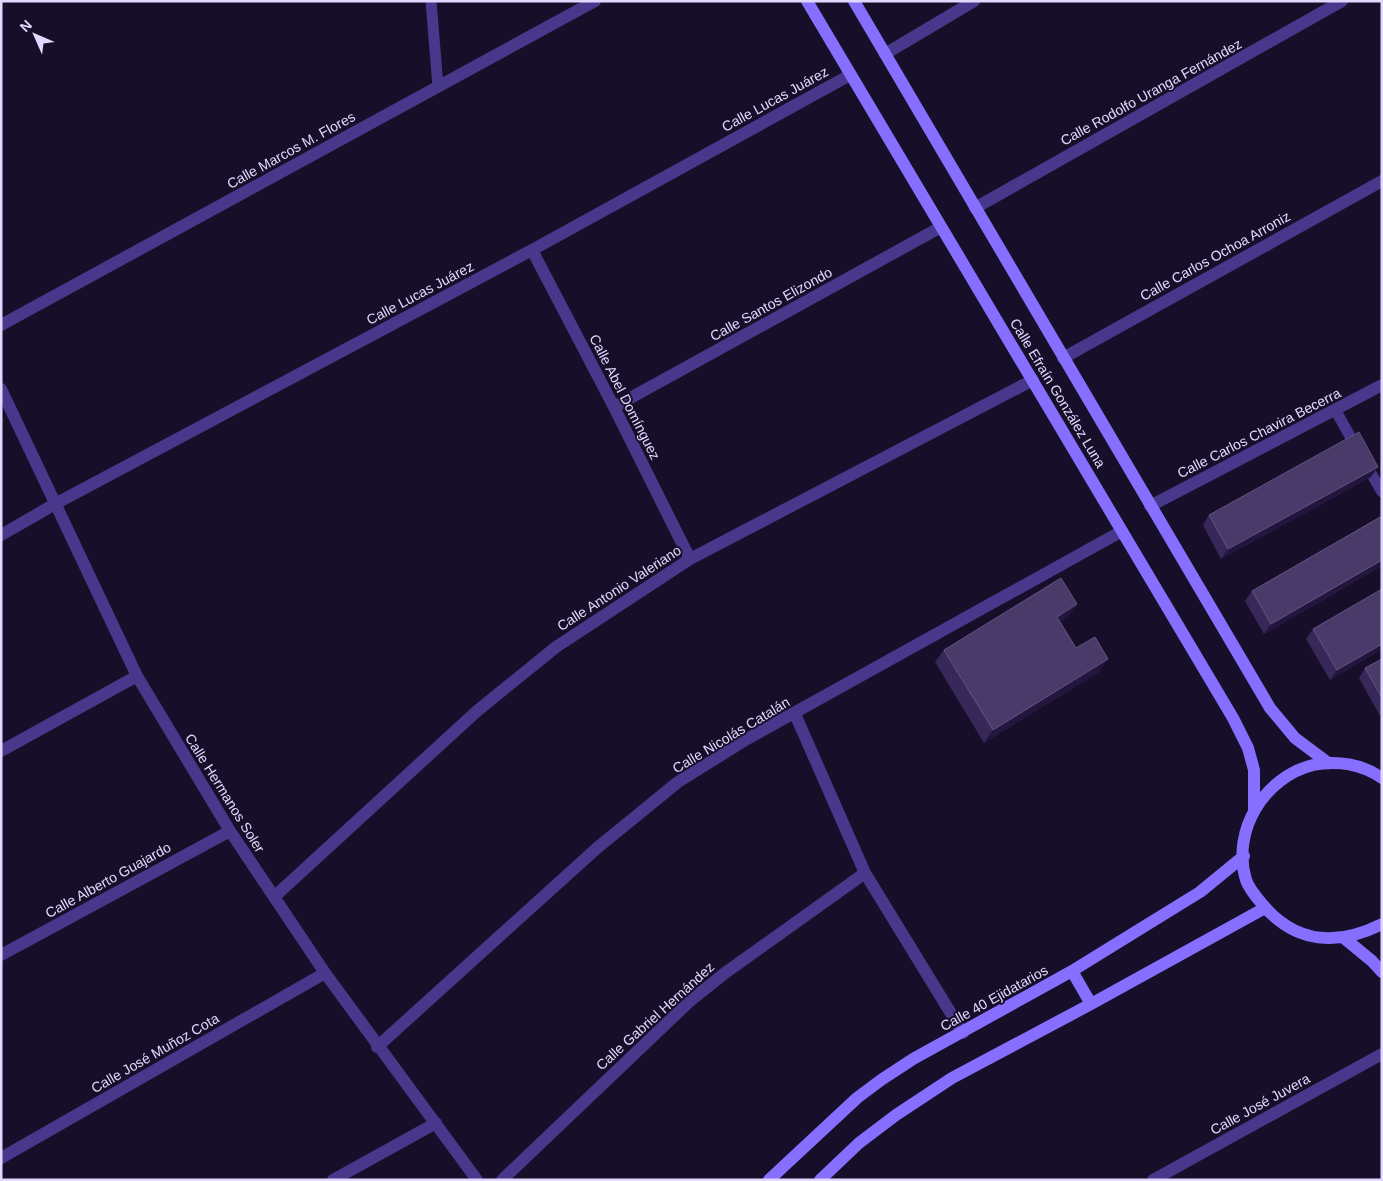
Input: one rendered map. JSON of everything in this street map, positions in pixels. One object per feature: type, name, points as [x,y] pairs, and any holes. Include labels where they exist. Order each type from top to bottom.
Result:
[{"type":"street","name":"Calle Marcos M. Flores","points":[[1,325],[595,1]]},
{"type":"street","name":"Calle Efraín González Luna","points":[[807,1],[1233,718],[1248,748],[1254,770],[1254,810]]},
{"type":"street","name":"Calle Efraín González Luna","points":[[854,1],[1270,708],[1295,738],[1327,762]]},
{"type":"street","points":[[885,54],[974,1]]},
{"type":"street","name":"Calle Rodolfo Uranga Fernández","points":[[975,208],[1342,1]]},
{"type":"street","name":"Calle Lucas Juárez","points":[[1,535],[54,504],[532,250],[850,74]]},
{"type":"street","name":"Calle Carlos Ochoa Arroniz","points":[[1063,358],[1382,181]]},
{"type":"street","name":"Calle Santos Elizondo","points":[[614,407],[941,227]]},
{"type":"street","name":"Calle Abel Domínguez","points":[[532,250],[614,407],[690,559]]},
{"type":"street","name":"Calle Antonio Valeriano","points":[[274,897],[477,711],[556,647],[690,559],[1033,380]]},
{"type":"street","name":"Calle Carlos Chavira Becerra","points":[[1150,506],[1336,411],[1382,385]]},
{"type":"street","name":"Calle Hermanos Soler","points":[[1,390],[137,676],[230,831],[324,973],[477,1180]]},
{"type":"street","name":"Calle Nicolás Catalán","points":[[377,1047],[598,848],[678,782],[747,739],[1122,531]]},
{"type":"street","points":[[1,751],[137,676]]},
{"type":"street","points":[[795,714],[865,873],[963,1033]]},
{"type":"street","points":[[1382,778],[1373,772],[1351,764],[1327,762],[1298,769],[1272,786],[1254,810],[1246,832],[1244,856],[1246,880],[1277,922],[1293,930],[1318,938],[1344,938],[1362,934],[1382,924]]},
{"type":"street","name":"Calle Alberto Guajardo","points":[[1,955],[230,831]]},
{"type":"street","name":"Calle 40 Ejidatarios","points":[[769,1180],[857,1098],[881,1080],[913,1059],[963,1033],[1072,970],[1200,892],[1244,856]]},
{"type":"street","name":"Calle Gabriel Hernández","points":[[502,1180],[690,1001],[725,973],[865,873]]},
{"type":"street","points":[[820,1180],[860,1143],[912,1104],[952,1078],[1265,908]]},
{"type":"street","points":[[1344,938],[1372,961],[1382,972]]},
{"type":"street","points":[[1072,970],[1091,1004]]},
{"type":"street","name":"Calle José Muñoz Cota","points":[[1,1158],[324,973]]},
{"type":"street","name":"Calle José Juvera","points":[[1153,1180],[1382,1054]]},
{"type":"street","points":[[333,1180],[436,1123]]},
{"type":"lane","points":[[430,1],[438,87]]},
{"type":"lane","points":[[1336,411],[1382,492]]},
{"type":"building","points":[[1359,432],[1378,467],[1228,549],[1209,515]]},
{"type":"building","points":[[1382,516],[1382,560],[1271,624],[1252,591]]},
{"type":"building","points":[[1061,578],[1077,604],[1057,617],[1076,648],[1095,637],[1108,659],[993,730],[944,650]]},
{"type":"building","points":[[1382,589],[1382,644],[1337,670],[1313,629]]},
{"type":"building","points":[[1382,659],[1382,698],[1365,668]]}]
